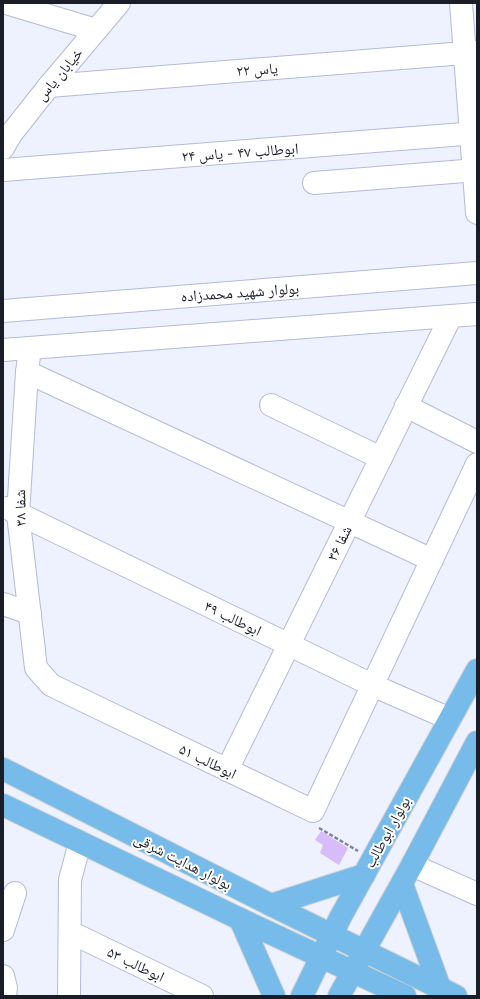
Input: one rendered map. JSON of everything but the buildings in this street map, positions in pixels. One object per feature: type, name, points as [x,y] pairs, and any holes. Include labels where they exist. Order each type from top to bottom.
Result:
[{"type":"main road","name":"بولوار ابوطالب","points":[[302,996],[320,956],[340,918],[477,670]]},
{"type":"main road","points":[[339,996],[475,751]]},
{"type":"main road","name":"بولوار هدایت شرقی","points":[[3,769],[271,905],[448,992]]},
{"type":"main road","name":"بولوار هدایت شرقی","points":[[3,805],[240,919],[405,996]]},
{"type":"main road","points":[[271,905],[368,868]]},
{"type":"main road","points":[[402,884],[448,992]]},
{"type":"main road","points":[[240,919],[274,996]]},
{"type":"street","points":[[6,3],[96,30]]},
{"type":"street","name":"خیابان یاس","points":[[6,138],[119,3]]},
{"type":"street","points":[[461,3],[471,53],[477,213]]},
{"type":"street","name":"یاس ۲۲","points":[[49,86],[471,53]]},
{"type":"street","name":"ابوطالب ۴۷ - یاس ۲۴","points":[[3,170],[474,133]]},
{"type":"street","points":[[314,183],[475,170]]},
{"type":"street","name":"بولوار شهید محمدزاده","points":[[14,310],[477,273]]},
{"type":"street","points":[[3,299],[14,310]]},
{"type":"street","points":[[3,350],[477,314]]},
{"type":"street","name":"شفا ۳۶","points":[[228,770],[450,316]]},
{"type":"street","name":"شفا ۳۸","points":[[30,348],[10,510],[30,613],[36,668]]},
{"type":"street","points":[[26,372],[432,560]]},
{"type":"street","points":[[271,405],[381,458]]},
{"type":"street","points":[[406,406],[477,442]]},
{"type":"street","points":[[313,811],[477,464]]},
{"type":"street","name":"ابوطالب ۴۹","points":[[10,510],[372,685],[450,719]]},
{"type":"street","points":[[3,604],[30,613]]},
{"type":"street","name":"ابوطالب ۵۱","points":[[36,668],[51,686],[313,811]]},
{"type":"street","points":[[69,996],[70,880],[80,842]]},
{"type":"street","points":[[412,865],[477,894]]},
{"type":"street","points":[[3,930],[15,893]]},
{"type":"street","name":"ابوطالب ۵۳","points":[[70,932],[202,996]]},
{"type":"street","points":[[3,976],[6,988],[5,996]]},
{"type":"path","points":[[313,811],[318,827],[368,868]]}]
